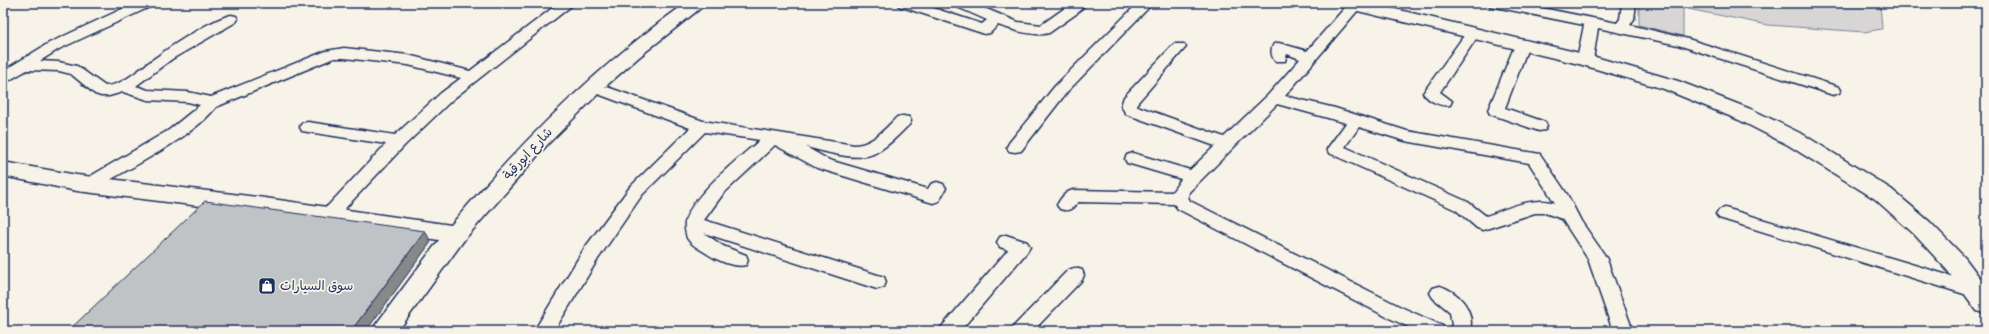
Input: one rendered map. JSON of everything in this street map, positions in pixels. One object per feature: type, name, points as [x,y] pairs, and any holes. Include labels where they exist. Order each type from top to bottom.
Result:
[{"type":"main road","name":"شارع ابورقية","points":[[384,331],[457,234],[523,158],[593,87],[658,32],[698,3]]},
{"type":"main road","points":[[1353,4],[1585,60],[1671,85],[1746,115],[1796,140],[1883,194],[1922,228],[1956,264],[1981,298]]},
{"type":"main road","points":[[3,169],[32,176],[328,215],[457,234]]},
{"type":"street","points":[[3,78],[65,41],[147,3]]},
{"type":"street","points":[[328,215],[399,141],[472,76],[568,3]]},
{"type":"street","points":[[904,3],[985,30],[996,19]]},
{"type":"street","points":[[960,3],[1015,26],[1044,30],[1080,3]]},
{"type":"street","points":[[1015,147],[1061,89],[1146,3]]},
{"type":"street","points":[[1495,3],[1543,8],[1592,22],[1622,27],[1683,42],[1833,90]]},
{"type":"street","points":[[1622,27],[1627,19],[1628,3]]},
{"type":"street","points":[[1179,198],[1181,190],[1193,177],[1274,98],[1311,57],[1353,4]]},
{"type":"street","points":[[25,65],[66,68],[75,71],[101,91],[110,90],[121,87],[143,74],[165,57],[231,18]]},
{"type":"street","points":[[1585,60],[1592,22]]},
{"type":"street","points":[[1444,101],[1431,93],[1473,33]]},
{"type":"street","points":[[1522,45],[1496,110],[1539,126]]},
{"type":"street","points":[[1180,47],[1130,101],[1129,106],[1132,110],[1227,144]]},
{"type":"street","points":[[1280,58],[1279,47],[1311,57]]},
{"type":"street","points":[[90,184],[183,128],[208,108],[210,103],[336,53],[408,60],[472,76]]},
{"type":"street","points":[[121,87],[148,95],[192,98],[204,100],[210,103]]},
{"type":"street","points":[[593,87],[664,114],[701,126],[854,151],[866,151],[903,121]]},
{"type":"street","points":[[1274,98],[1356,120],[1405,136],[1534,158],[1562,198],[1573,224],[1597,257],[1623,331]]},
{"type":"street","points":[[1356,120],[1335,148],[1358,161],[1462,206],[1483,224],[1534,207],[1546,208],[1569,215]]},
{"type":"street","points":[[544,331],[591,254],[636,191],[701,126]]},
{"type":"street","points":[[308,127],[399,141]]},
{"type":"street","points":[[774,137],[823,164],[933,197],[937,188]]},
{"type":"street","points":[[739,260],[716,251],[696,237],[694,223],[699,211],[743,162],[774,137]]},
{"type":"street","points":[[1133,158],[1193,177]]},
{"type":"street","points":[[1066,205],[1073,196],[1179,198],[1184,204],[1387,308],[1436,331]]},
{"type":"street","points":[[1726,214],[1981,298]]},
{"type":"street","points":[[694,223],[877,282]]},
{"type":"street","points":[[948,331],[1021,247],[1006,242]]},
{"type":"street","points":[[1021,331],[1075,275]]},
{"type":"street","points":[[1440,293],[1457,305],[1462,319],[1461,330],[1457,331]]},
{"type":"shaded area","points":[[1639,3],[1880,3],[1882,29],[1864,32],[1768,25],[1683,8],[1683,36],[1639,25]]},
{"type":"building","name":"سوق السيارات","points":[[205,201],[425,231],[351,331],[68,331]]},
{"type":"place","name":"سوق السيارات","points":[[267,286]]}]
